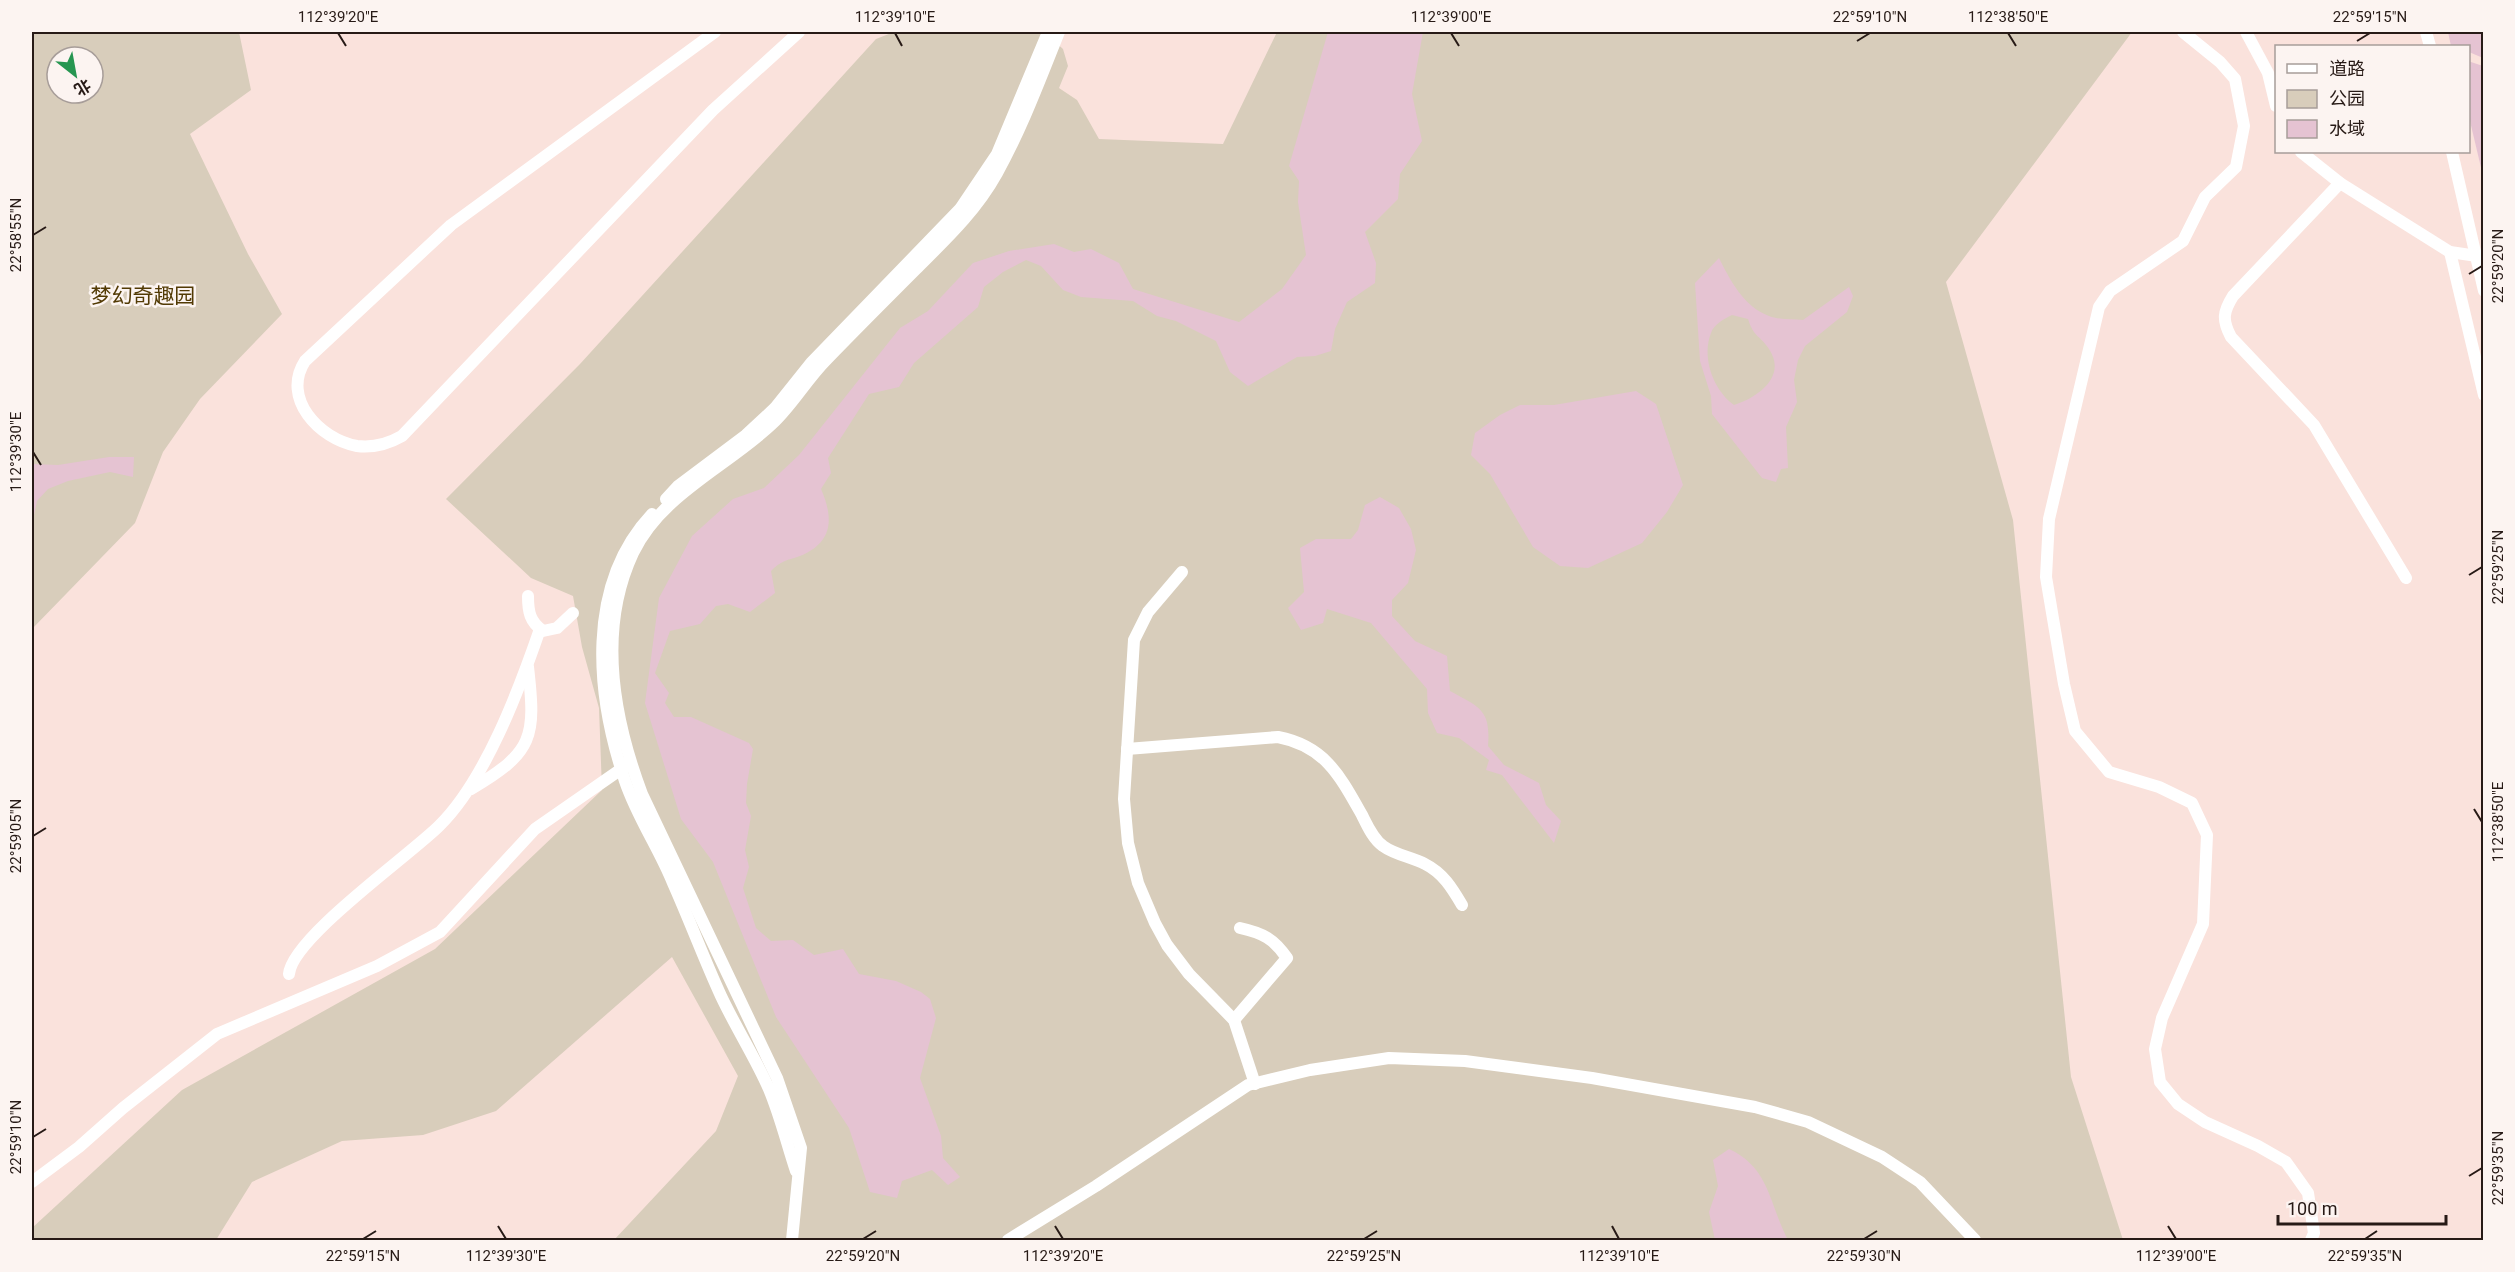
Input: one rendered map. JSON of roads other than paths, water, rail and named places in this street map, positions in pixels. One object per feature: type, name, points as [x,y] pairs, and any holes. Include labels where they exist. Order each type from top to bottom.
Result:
[{"type":"street","points":[[715,32],[451,225],[305,361],[296,374],[297,391],[310,419],[322,430],[356,446],[375,446],[402,436],[713,110],[799,32]]},
{"type":"street","points":[[792,1240],[801,1148],[777,1078],[642,794],[626,766],[603,676],[603,619],[612,586],[626,550],[638,528],[678,486],[746,435],[775,408],[811,363],[960,209],[997,154],[1048,32]]},
{"type":"street","points":[[626,766],[610,644],[613,620],[634,552],[648,530],[673,502],[750,445],[780,416],[820,366],[966,220],[997,174],[1059,32]]},
{"type":"street","points":[[2183,32],[2220,62],[2235,79],[2244,126],[2241,150],[2236,168],[2205,197],[2183,241],[2110,291],[2100,307],[2049,519],[2046,577],[2064,684],[2075,731],[2109,772],[2159,787],[2192,803],[2207,835],[2203,924],[2162,1018],[2155,1049],[2160,1082],[2178,1104],[2205,1122],[2258,1146],[2286,1162],[2308,1194],[2314,1233],[2311,1240]]},
{"type":"street","points":[[2246,32],[2268,73],[2275,99]]},
{"type":"street","points":[[2302,153],[2340,183],[2450,252],[2479,257]]},
{"type":"street","points":[[2452,153],[2479,257],[2484,291]]},
{"type":"street","points":[[2340,183],[2233,296],[2224,310],[2224,324],[2231,337],[2314,425],[2406,578]]},
{"type":"street","points":[[2450,252],[2484,395]]},
{"type":"street","points":[[1182,572],[1148,612],[1134,640],[1124,799],[1128,843],[1138,884],[1167,945],[1189,974],[1234,1020],[1255,1084]]},
{"type":"street","points":[[528,596],[528,613],[543,632],[557,628],[573,613]]},
{"type":"street","points":[[289,974],[290,964],[329,921],[440,826],[470,790],[528,664],[540,629]]},
{"type":"street","points":[[470,790],[496,774],[519,752],[531,731],[533,709],[528,664]]},
{"type":"street","points":[[1127,749],[1278,737],[1296,740],[1316,750],[1333,767],[1371,833],[1382,845],[1427,864],[1446,879],[1462,905]]},
{"type":"street","points":[[32,1182],[79,1147],[123,1108],[217,1034],[377,966],[440,932],[535,830],[626,766]]},
{"type":"street","points":[[1234,1020],[1287,958],[1275,941],[1261,932],[1240,928]]},
{"type":"street","points":[[1008,1240],[1096,1186],[1248,1085],[1310,1070],[1389,1058],[1465,1061],[1592,1078],[1755,1107],[1808,1122],[1882,1157],[1920,1182],[1975,1240]]},
{"type":"water","points":[[1328,32],[1423,32],[1412,94],[1422,141],[1400,174],[1398,199],[1365,232],[1376,263],[1375,283],[1347,302],[1335,329],[1331,351],[1315,356],[1297,357],[1248,386],[1230,372],[1216,341],[1176,321],[1157,316],[1133,301],[1081,297],[1063,290],[1041,266],[1026,260],[1003,272],[984,287],[978,307],[914,363],[899,387],[869,394],[828,458],[831,473],[821,489],[829,520],[825,537],[811,550],[781,563],[771,571],[775,593],[750,612],[728,604],[716,606],[700,624],[670,631],[655,673],[669,693],[665,703],[674,717],[691,717],[749,743],[753,749],[746,803],[751,816],[745,850],[749,867],[743,888],[756,928],[771,941],[793,940],[814,955],[843,949],[859,974],[896,981],[921,992],[930,999],[936,1018],[920,1078],[941,1136],[943,1158],[960,1177],[948,1185],[932,1170],[902,1181],[897,1198],[870,1192],[849,1128],[776,1017],[713,862],[681,819],[645,703],[659,598],[692,536],[733,499],[764,488],[799,455],[900,328],[928,311],[973,263],[1009,251],[1054,244],[1074,252],[1091,249],[1119,263],[1133,289],[1239,322],[1282,289],[1306,255],[1298,202],[1299,181],[1289,166]]},
{"type":"water","points":[[2448,32],[2483,32],[2483,58],[2470,52],[2470,45],[2451,45]]},
{"type":"water","points":[[2470,62],[2483,66],[2483,176],[2470,121]]},
{"type":"water","points":[[1719,258],[1733,284],[1752,306],[1760,312],[1782,319],[1803,320],[1849,287],[1853,296],[1847,312],[1805,346],[1798,360],[1794,380],[1797,402],[1786,427],[1788,468],[1781,469],[1776,482],[1762,478],[1712,414],[1711,396],[1700,361],[1695,283]],"holes":[[[1732,315],[1748,319],[1755,333],[1769,349],[1775,368],[1768,384],[1761,391],[1734,405],[1715,383],[1709,363],[1708,343],[1712,330],[1723,320]]]},
{"type":"water","points":[[1636,391],[1656,404],[1683,485],[1667,512],[1642,543],[1588,568],[1560,566],[1533,547],[1490,474],[1471,455],[1475,433],[1500,415],[1520,405],[1554,405]]},
{"type":"water","points":[[109,457],[134,457],[133,477],[110,472],[68,481],[48,489],[37,501],[32,524],[32,464],[58,465]]},
{"type":"water","points":[[1380,497],[1399,508],[1411,529],[1416,550],[1408,583],[1392,600],[1392,616],[1415,641],[1447,656],[1450,691],[1469,701],[1481,711],[1487,724],[1488,746],[1504,765],[1539,783],[1546,805],[1561,821],[1554,843],[1502,775],[1486,770],[1489,760],[1459,738],[1437,733],[1428,713],[1427,689],[1371,623],[1327,609],[1323,623],[1301,630],[1288,608],[1304,592],[1300,548],[1316,539],[1351,539],[1358,530],[1365,505]]},
{"type":"water","points":[[1729,1149],[1743,1157],[1761,1177],[1788,1240],[1715,1240],[1709,1212],[1718,1186],[1713,1160]]},
{"type":"park label","name":"梦幻奇趣园","points":[[143,296]]}]
